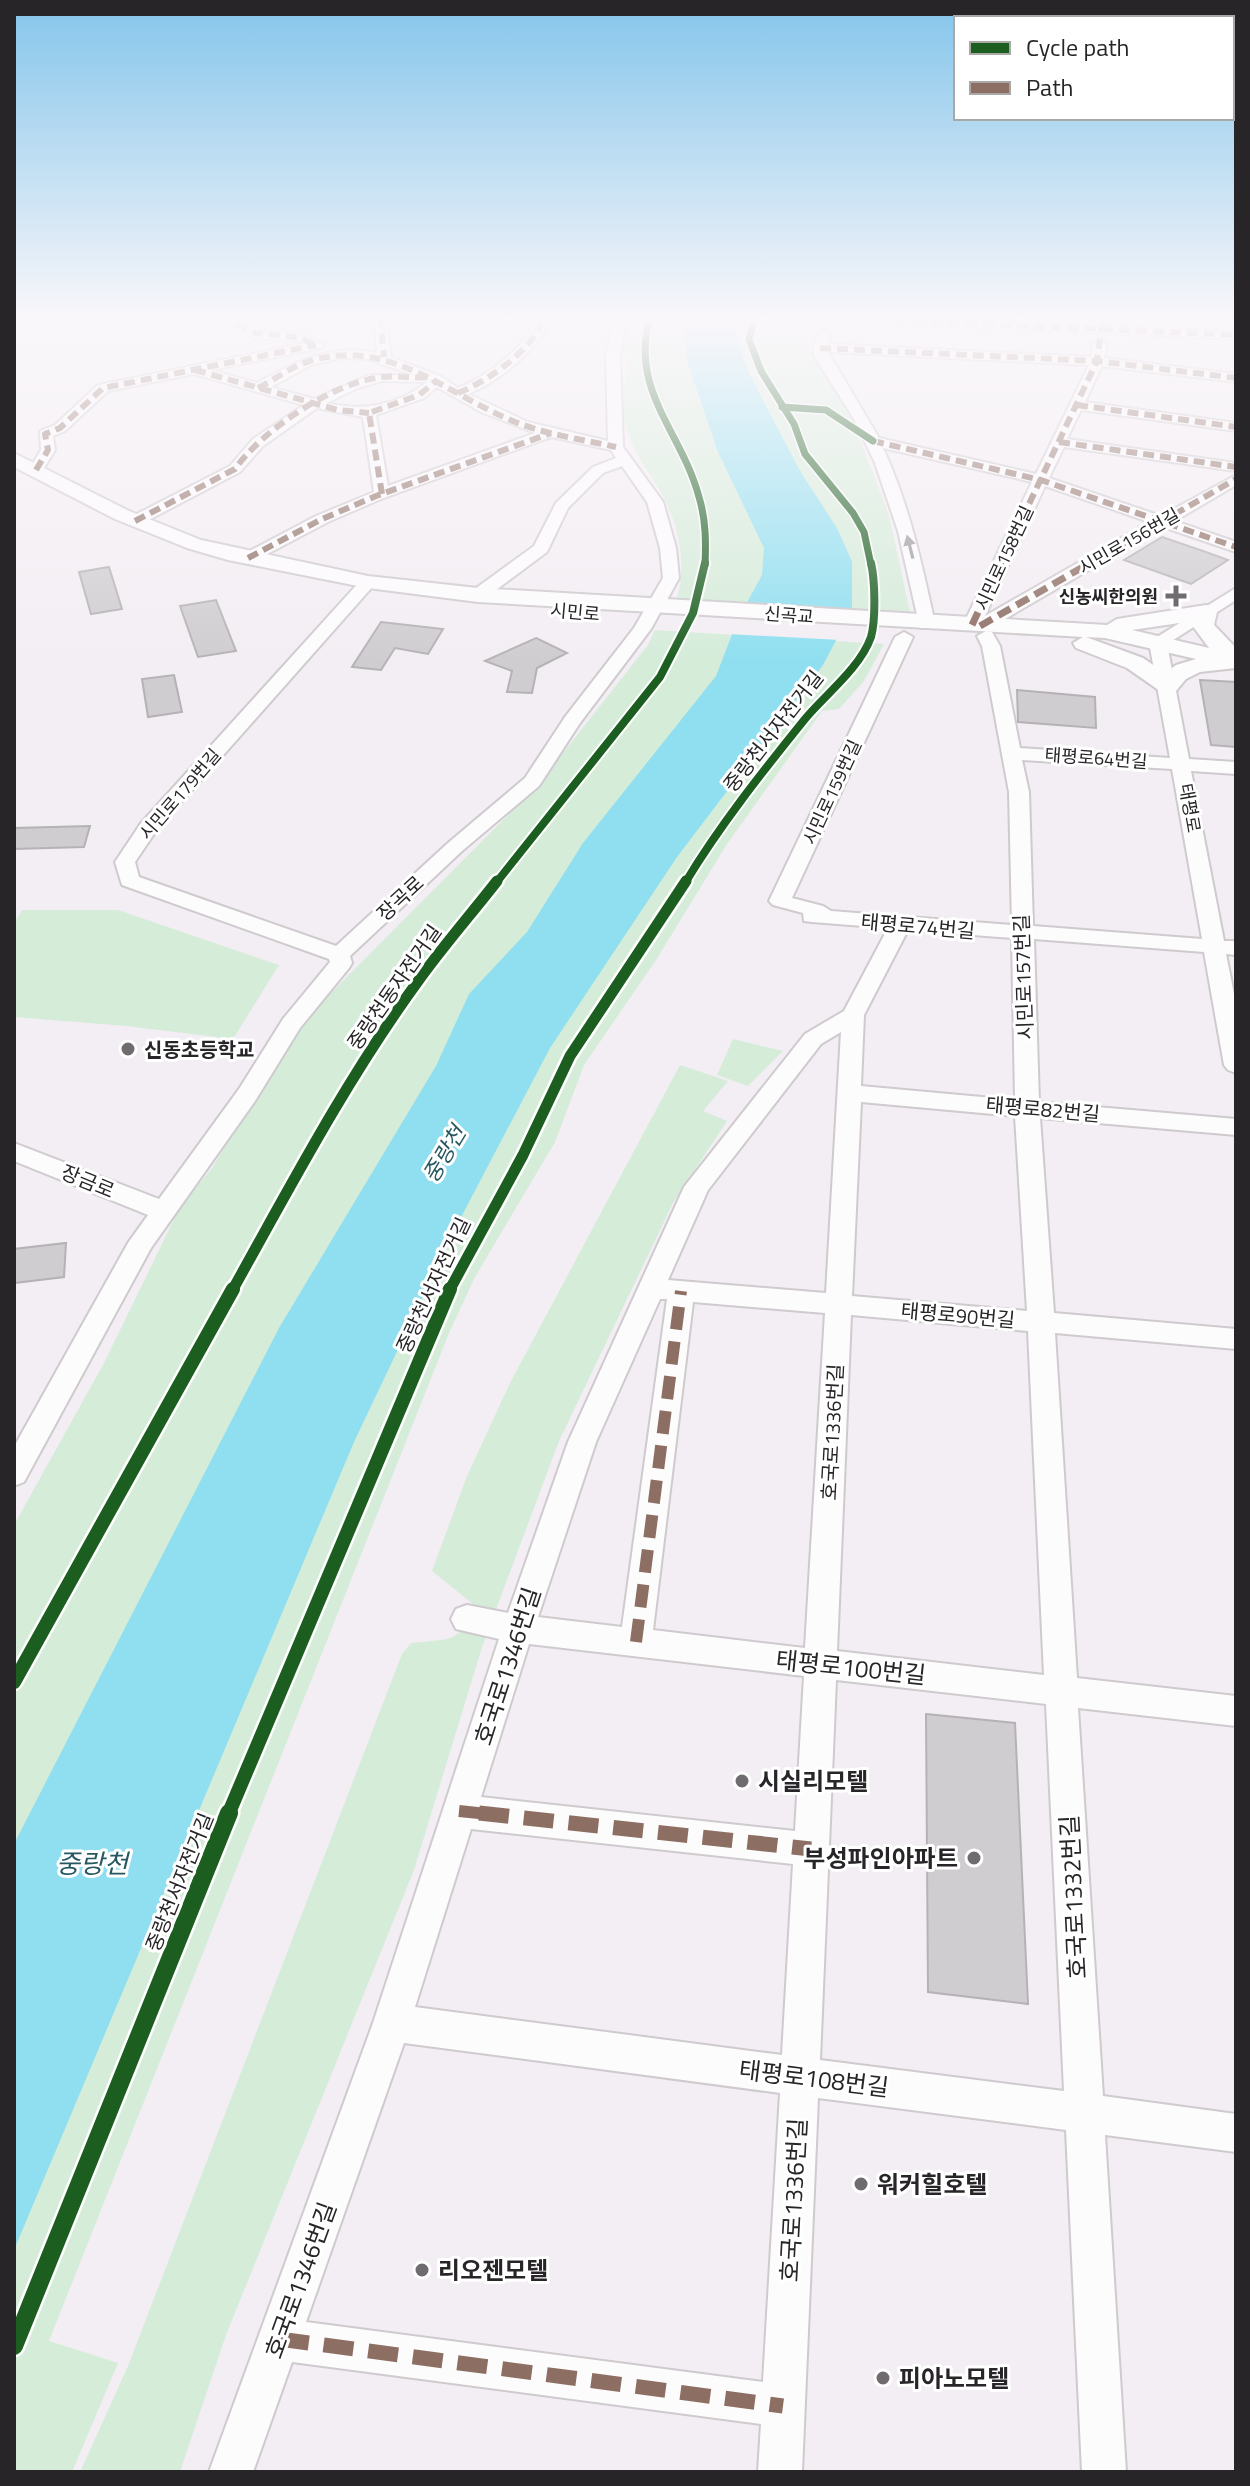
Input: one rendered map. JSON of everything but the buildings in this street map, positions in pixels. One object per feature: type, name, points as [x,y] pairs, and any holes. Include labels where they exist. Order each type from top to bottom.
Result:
[{"type":"street","points":[[25,472],[48,450],[45,434],[50,432]]},
{"type":"street","points":[[135,521],[235,469],[240,458],[268,432]]},
{"type":"street","points":[[372,432],[382,494]]},
{"type":"street","points":[[248,558],[322,519],[382,494],[552,432],[620,453]]},
{"type":"street","points":[[617,432],[620,453]]},
{"type":"street","points":[[868,432],[911,544],[914,628]]},
{"type":"street","name":"시민로158번길","points":[[979,629],[1064,432]]},
{"type":"street","points":[[873,441],[1041,480],[1236,547]]},
{"type":"street","points":[[1059,442],[1236,467]]},
{"type":"street","points":[[478,595],[541,549],[561,506],[620,453]]},
{"type":"street","name":"장곡로","points":[[14,1474],[141,1243],[247,1095],[291,1024],[341,963],[339,955],[455,847],[532,782],[659,614],[671,578],[668,548],[655,502],[620,453]]},
{"type":"street","name":"시민로","points":[[14,459],[25,472],[95,517],[186,553],[259,574],[363,588],[659,614],[979,629],[1158,642],[1236,661]]},
{"type":"street","name":"시민로","points":[[25,472],[194,544],[363,588],[478,595],[659,614]]},
{"type":"street","name":"시민로156번길","points":[[979,629],[1236,479]]},
{"type":"street","name":"시민로179번길","points":[[339,955],[129,881],[125,862],[148,827],[363,588]]},
{"type":"street","points":[[1158,642],[1236,593]]},
{"type":"street","points":[[1074,635],[1206,612]]},
{"type":"street","points":[[1206,612],[1202,619],[1207,632],[1236,661]]},
{"type":"street","name":"시민로159번길","points":[[820,917],[816,910],[780,901],[914,628]]},
{"type":"street","name":"시민로157번길","points":[[979,629],[991,646],[1019,792],[1027,1107],[1041,1322]]},
{"type":"street","points":[[1074,635],[1123,657],[1168,686],[1175,675],[1193,667],[1236,661]]},
{"type":"street","name":"태평로","points":[[1158,642],[1182,764],[1225,948],[1236,1065]]},
{"type":"street","name":"태평로64번길","points":[[1010,753],[1236,768]]},
{"type":"street","name":"태평로74번길","points":[[820,917],[1225,948]]},
{"type":"street","points":[[853,1015],[900,925]]},
{"type":"street","name":"호국로1336번길","points":[[780,2472],[853,1015]]},
{"type":"street","name":"호국로1346번길","points":[[231,2472],[392,2023],[518,1629],[582,1442],[666,1290],[697,1187],[813,1039],[853,1015]]},
{"type":"street","name":"태평로82번길","points":[[850,1093],[1236,1127]]},
{"type":"street","name":"장금로","points":[[14,1151],[163,1211]]},
{"type":"street","points":[[636,1642],[666,1290]]},
{"type":"street","name":"태평로90번길","points":[[666,1290],[1236,1339]]},
{"type":"street","name":"호국로1332번길","points":[[1041,1322],[1104,2472]]},
{"type":"street","name":"태평로100번길","points":[[467,1619],[518,1629],[1236,1711]]},
{"type":"street","points":[[459,1811],[811,1849]]},
{"type":"street","name":"태평로108번길","points":[[392,2023],[1236,2133]]},
{"type":"street","points":[[279,2339],[783,2406]]},
{"type":"green space","points":[[628,432],[857,432],[889,515],[910,612],[677,599],[681,553],[674,523],[662,494]]},
{"type":"green space","points":[[655,630],[884,644],[864,681],[839,709],[822,711],[727,844],[656,960],[584,1065],[555,1142],[475,1277],[449,1333],[49,2341],[118,2363],[72,2472],[14,2472],[14,1525],[104,1363],[179,1209],[212,1168],[301,1023],[537,786],[648,645]]},
{"type":"green space","points":[[22,910],[118,910],[279,965],[233,1039],[14,1017],[14,923]]},
{"type":"green space","points":[[733,1039],[783,1051],[748,1086],[717,1075]]},
{"type":"green space","points":[[680,1065],[728,1081],[703,1111],[727,1121],[673,1203],[559,1441],[482,1647],[414,1870],[226,2335],[180,2472],[80,2472],[128,2366],[402,1654],[411,1643],[452,1637],[465,1627],[470,1618],[474,1605],[432,1571],[467,1476],[510,1383]]},
{"type":"water","name":"중랑천","points":[[711,432],[780,432],[800,471],[837,528],[852,562],[852,610],[823,665],[677,857],[550,1048],[458,1223],[354,1442],[14,2250],[14,1844],[279,1328],[436,1066],[469,994],[527,932],[583,843],[716,676],[738,619],[762,575],[764,548]]},
{"type":"pier","points":[[743,603],[856,609],[840,640],[728,634]]},
{"type":"marked path","points":[[36,470],[48,450],[45,434],[50,432]]},
{"type":"marked path","points":[[135,521],[235,469],[244,456],[270,432]]},
{"type":"marked path","points":[[372,432],[382,494]]},
{"type":"marked path","points":[[546,432],[616,447]]},
{"type":"marked path","points":[[972,625],[1063,432]]},
{"type":"marked path","points":[[248,558],[322,519],[376,496],[551,433]]},
{"type":"marked path","points":[[873,441],[1041,480],[1236,547]]},
{"type":"marked path","points":[[1059,442],[1236,467]]},
{"type":"marked path","points":[[980,626],[1236,479]]},
{"type":"marked path","points":[[636,1642],[681,1291]]},
{"type":"marked path","points":[[459,1811],[811,1849]]},
{"type":"marked path","points":[[279,2339],[783,2406]]},
{"type":"cycle path","name":"중랑천동자전거길","points":[[14,1682],[294,1181],[355,1078],[421,977],[660,677],[672,657],[693,613],[700,590],[706,543],[699,495],[670,432]]},
{"type":"cycle path","name":"중랑천서자전거길","points":[[14,2346],[227,1817],[456,1275],[523,1155],[570,1056],[710,842],[806,718],[857,660],[871,636],[874,578],[864,532],[853,513],[805,454],[797,432]]},
{"type":"cycle path","points":[[859,432],[873,441]]},
{"type":"place","name":"신농씨한의원","points":[[1176,596]]},
{"type":"place","name":"신동초등학교","points":[[128,1049]]},
{"type":"place","name":"시실리모텔","points":[[742,1781]]},
{"type":"place","name":"부성파인아파트","points":[[974,1858]]},
{"type":"place","name":"워커힐호텔","points":[[861,2184]]},
{"type":"place","name":"리오젠모텔","points":[[422,2270]]},
{"type":"place","name":"피아노모텔","points":[[883,2378]]}]
